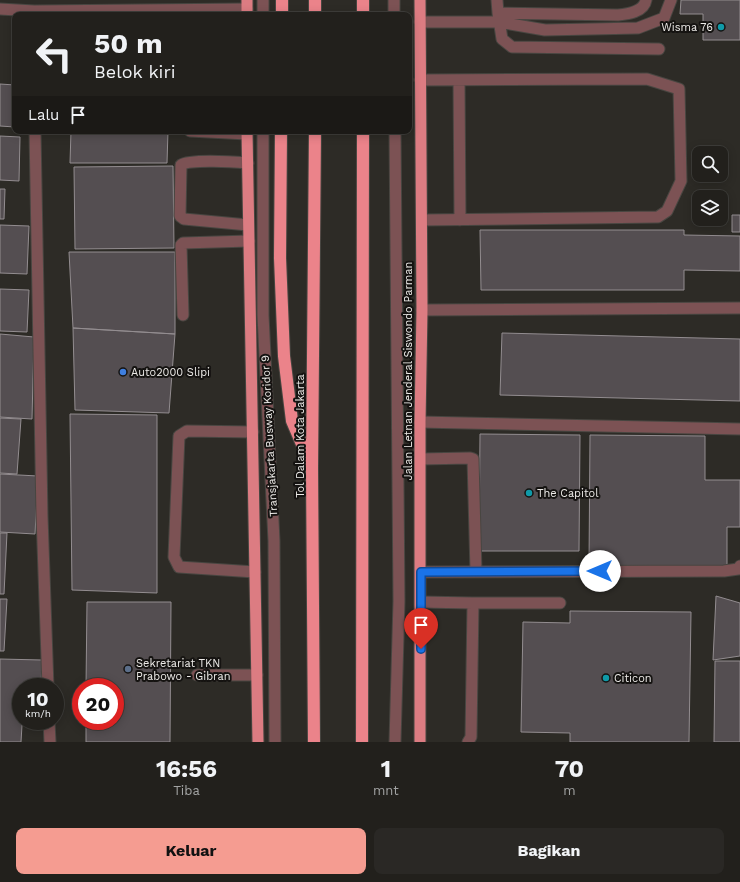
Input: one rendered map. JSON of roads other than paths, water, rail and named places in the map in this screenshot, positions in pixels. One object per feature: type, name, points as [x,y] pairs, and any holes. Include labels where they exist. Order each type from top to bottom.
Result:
[{"type":"highway","points":[[282,0],[282,12]]},
{"type":"highway","points":[[315,0],[315,12]]},
{"type":"highway","points":[[363,0],[363,12]]},
{"type":"highway","name":"Jalan Letnan Jenderal Siswondo Parman","points":[[420,0],[422,220],[420,422],[420,742]]},
{"type":"highway","points":[[247,134],[258,742]]},
{"type":"highway","points":[[281,134],[280,258],[284,356],[292,421],[312,468]]},
{"type":"highway","name":"Tol Dalam Kota Jakarta","points":[[314,742],[312,468],[315,134]]},
{"type":"highway","points":[[362,742],[363,134]]},
{"type":"street","points":[[263,0],[263,12]]},
{"type":"street","points":[[394,0],[394,12]]},
{"type":"street","points":[[497,0],[502,39],[512,47],[659,49]]},
{"type":"street","points":[[420,22],[499,18],[618,15],[634,13],[645,3],[646,0]]},
{"type":"street","points":[[499,18],[545,30],[638,28],[664,18],[671,0]]},
{"type":"street","points":[[0,8],[27,12]]},
{"type":"street","points":[[77,12],[247,8]]},
{"type":"street","points":[[420,80],[647,79],[679,89],[681,181],[667,211],[658,217],[422,220]]},
{"type":"street","points":[[459,80],[460,220]]},
{"type":"street","points":[[35,134],[42,516],[48,678]]},
{"type":"street","name":"Transjakarta Busway Koridor 9","points":[[263,134],[263,315],[274,541],[275,742]]},
{"type":"street","points":[[395,134],[399,593],[395,742]]},
{"type":"street","points":[[248,163],[202,162],[184,163],[181,165],[180,216],[184,219],[248,225]]},
{"type":"street","points":[[183,315],[181,245],[183,243],[248,241]]},
{"type":"street","points":[[422,310],[739,308]]},
{"type":"street","points":[[420,422],[740,429]]},
{"type":"street","points":[[253,432],[187,430],[179,436],[174,557],[179,567],[255,572]]},
{"type":"street","points":[[420,459],[474,459],[476,572]]},
{"type":"street","points":[[421,572],[716,571],[739,569]]},
{"type":"street","points":[[421,602],[473,604],[560,603]]},
{"type":"street","points":[[468,742],[471,737],[473,604]]},
{"type":"street","points":[[197,675],[257,676]]},
{"type":"street","points":[[49,730],[50,742]]},
{"type":"place","name":"Wisma 76","points":[[721,27]]},
{"type":"place","name":"Auto2000 Slipi","points":[[123,372]]},
{"type":"place","name":"The Capitol","points":[[529,493]]},
{"type":"place","name":"Sekretariat TKN Prabowo - Gibran","points":[[128,669]]},
{"type":"place","name":"Citicon","points":[[606,678]]}]
